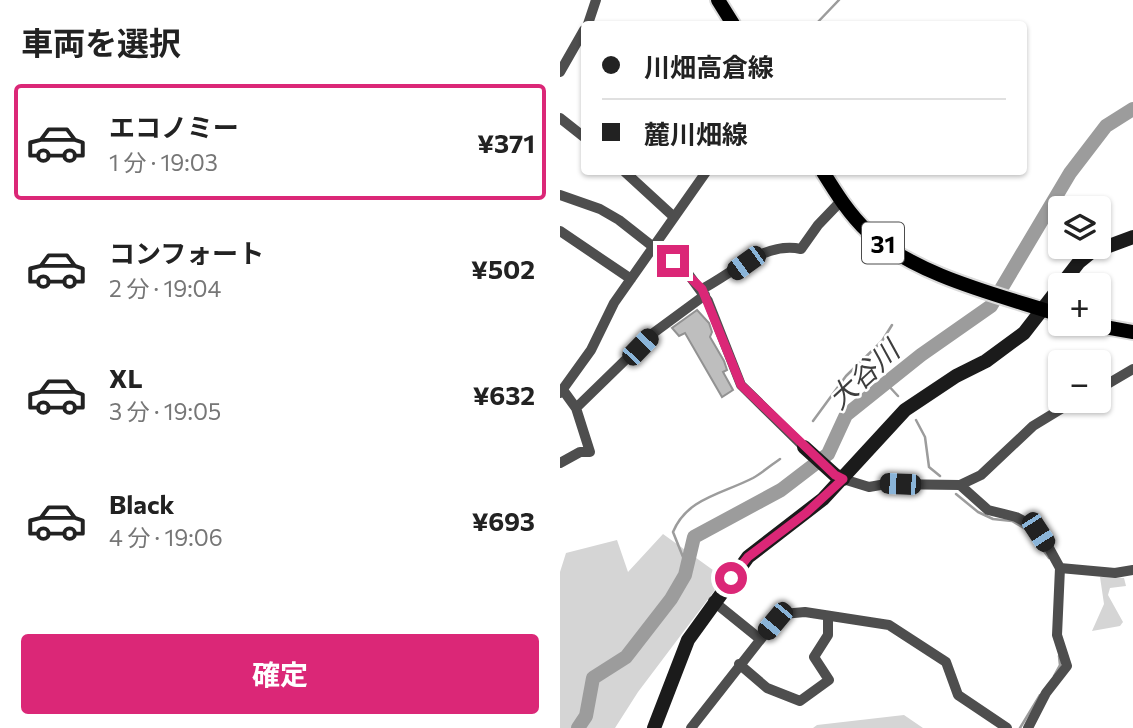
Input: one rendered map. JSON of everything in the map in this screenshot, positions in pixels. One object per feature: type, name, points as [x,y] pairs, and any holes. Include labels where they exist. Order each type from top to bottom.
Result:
[{"type":"main road","points":[[718,0],[731,21]]},
{"type":"main road","name":"31","points":[[825,175],[841,201],[870,233],[890,249],[921,266],[1048,311]]},
{"type":"main road","points":[[1111,328],[1133,332]]},
{"type":"street","points":[[589,21],[596,0]]},
{"type":"street","points":[[560,72],[581,35]]},
{"type":"street","points":[[560,118],[581,135]]},
{"type":"street","points":[[628,175],[674,217]]},
{"type":"street","points":[[560,463],[580,452],[590,452],[576,408],[561,391],[591,350],[597,333],[631,279],[704,175]]},
{"type":"street","points":[[560,195],[600,209],[654,246],[704,292],[741,385],[839,477],[869,487],[886,484],[960,485],[981,475],[1051,413]]},
{"type":"street","points":[[576,408],[652,334],[704,292],[761,254],[788,246],[802,249],[818,225],[841,201]]},
{"type":"street","points":[[560,231],[631,279]]},
{"type":"street","points":[[654,728],[681,654],[713,601],[748,557],[806,513],[905,410],[1003,350],[1024,333],[1038,308],[1079,262],[1090,253],[1133,237]]},
{"type":"street","points":[[1111,382],[1133,369]]},
{"type":"street","points":[[960,485],[988,510],[1016,517],[1031,525],[1060,568],[1057,635],[1067,666],[1046,692],[1028,728]]},
{"type":"street","points":[[1060,568],[1115,573],[1133,570]]},
{"type":"street","points":[[713,601],[760,639]]},
{"type":"street","points":[[691,728],[739,664],[783,614],[805,612],[889,625],[919,642],[946,662],[958,695],[1007,728]]},
{"type":"street","points":[[739,664],[768,688],[800,701],[829,680],[814,657],[828,635],[828,617]]},
{"type":"shaded area","points":[[663,534],[724,578],[638,692],[615,728],[560,728],[560,572],[566,553],[617,540],[628,572]]},
{"type":"shaded area","points":[[1100,577],[1124,578],[1126,586],[1110,588],[1108,595],[1123,622],[1120,626],[1092,631],[1104,604]]},
{"type":"shaded area","points":[[904,715],[923,728],[813,728],[817,725]]},
{"type":"building","points":[[697,310],[709,323],[712,332],[710,337],[724,361],[727,370],[723,372],[733,390],[722,397],[685,333],[679,336],[672,328]]},
{"type":"waterway","points":[[819,21],[839,0]]},
{"type":"waterway","name":"大谷川","points":[[578,728],[586,716],[593,678],[626,657],[671,599],[685,575],[694,537],[781,490],[828,454],[846,415],[921,355],[991,306],[1070,173],[1106,126],[1133,109]]},
{"type":"waterway","points":[[813,421],[846,376],[882,341],[892,325]]},
{"type":"waterway","points":[[886,383],[898,396]]},
{"type":"waterway","points":[[916,420],[925,437],[929,467],[940,476]]},
{"type":"waterway","points":[[687,567],[673,532],[687,511],[707,498],[753,478],[780,459]]},
{"type":"waterway","points":[[956,494],[978,512],[993,519],[1012,521],[1029,531],[1049,558]]},
{"type":"waterway","points":[[1054,676],[1060,665],[1059,656]]},
{"type":"waterway","points":[[1020,728],[1040,695]]},
{"type":"route","points":[[673,261],[702,289],[741,385],[835,475],[843,479],[806,513],[768,539],[748,557],[731,578]]}]
